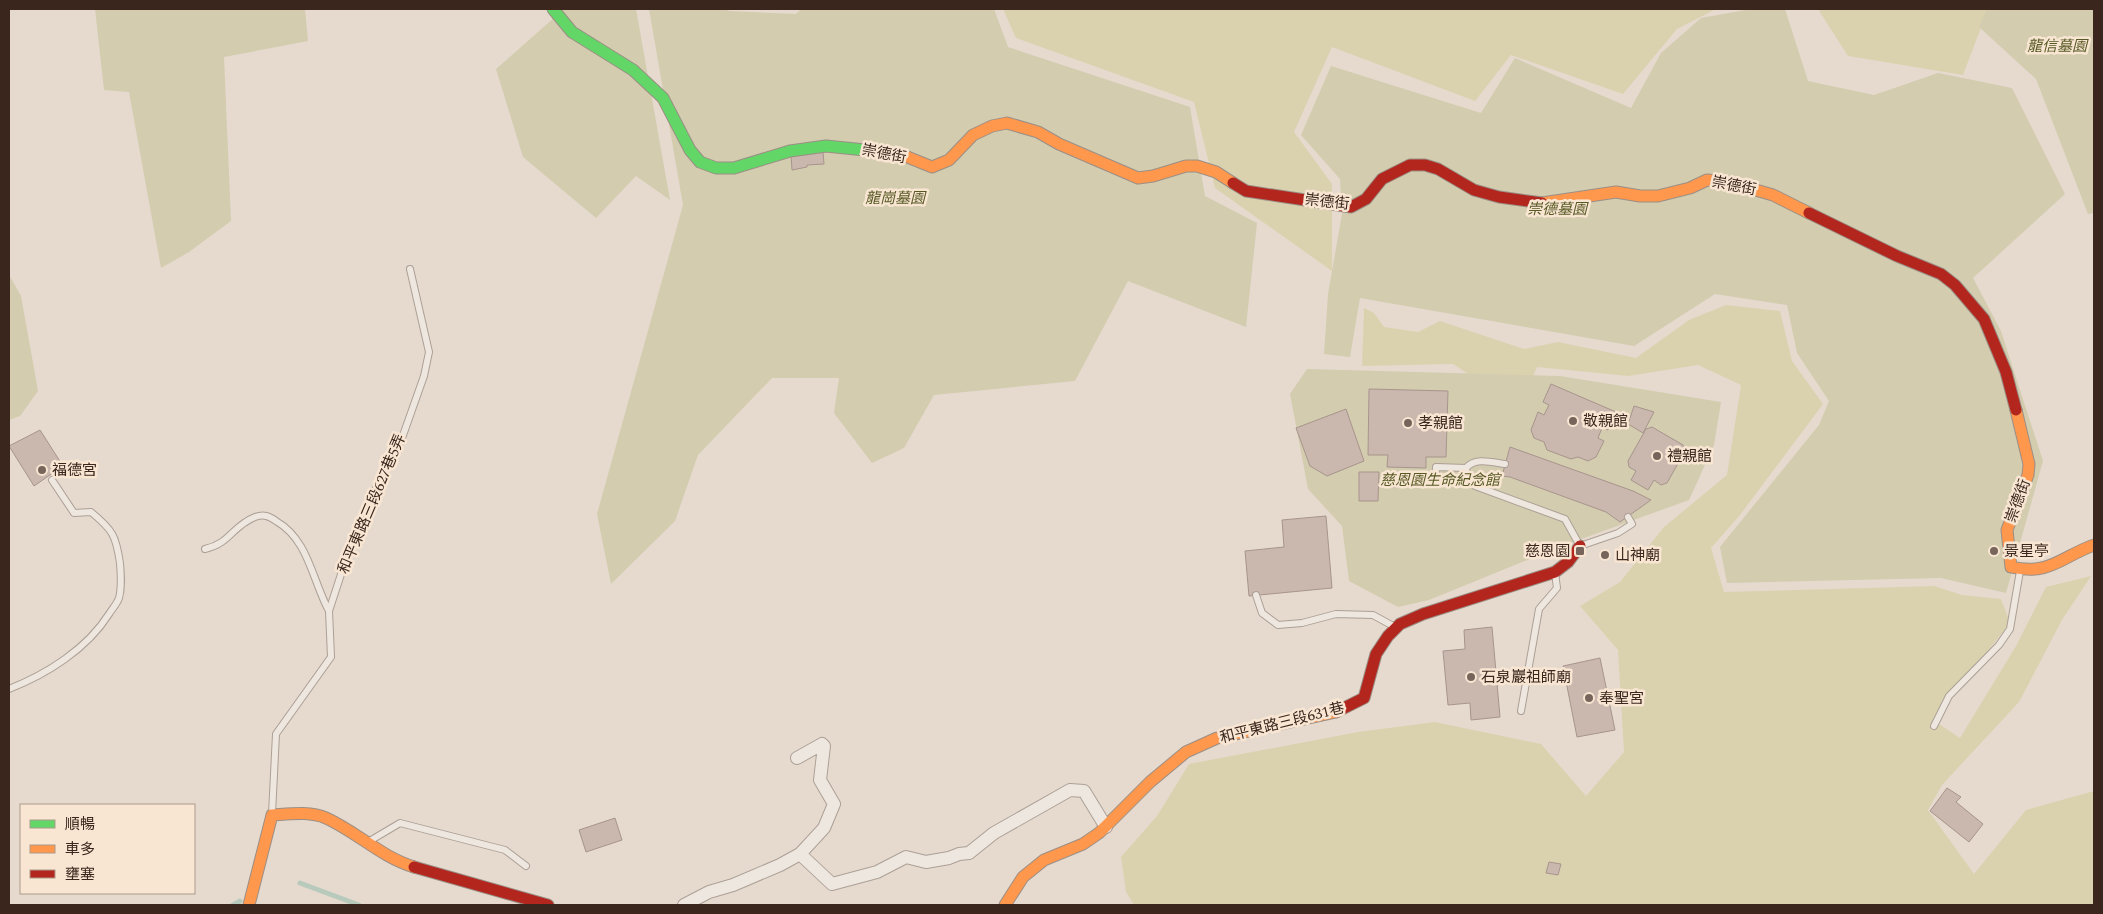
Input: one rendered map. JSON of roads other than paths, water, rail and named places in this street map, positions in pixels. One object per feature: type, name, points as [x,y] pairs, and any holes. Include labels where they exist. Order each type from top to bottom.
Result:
[{"type":"street","name":"崇德街","points":[[553,9],[572,32],[645,80],[663,98],[690,150],[700,162],[716,168],[734,168],[790,151],[816,146],[900,154],[932,167],[948,160],[973,135],[992,126],[1007,123],[1038,132],[1059,144],[1138,178],[1186,166],[1197,166],[1216,172],[1246,191],[1351,207],[1366,200],[1382,179],[1410,165],[1425,165],[1438,169],[1474,190],[1499,197],[1541,203],[1616,192],[1640,196],[1658,196],[1690,188],[1707,180],[1728,182],[1773,195],[1897,256],[1941,274],[1955,284],[1984,319],[2006,372],[2024,437],[2029,464],[2028,475],[2007,530],[2011,567],[2020,570]]},
{"type":"street","points":[[2020,570],[2035,572],[2053,567],[2078,550],[2094,545]]},
{"type":"street","name":"和平東路三段631巷","points":[[1005,905],[1023,877],[1044,860],[1082,844],[1106,826],[1150,782],[1186,752],[1217,738],[1339,711],[1364,698],[1376,654],[1388,636],[1400,624],[1423,614],[1555,572],[1568,562],[1580,546]]},
{"type":"street","points":[[684,905],[709,892],[733,885],[780,865],[800,854],[824,828],[834,804],[820,780],[824,746],[822,744],[797,758]]},
{"type":"street","points":[[800,854],[832,884],[877,872],[906,857],[926,862],[949,858],[969,853],[994,833],[1070,790],[1084,791],[1106,826]]},
{"type":"street","points":[[249,905],[272,815],[297,813],[325,817],[397,862],[548,905]]},
{"type":"lane","name":"和平東路三段627巷5弄","points":[[272,815],[276,734],[331,656],[329,611],[348,553],[368,516],[373,495],[388,461],[400,441],[424,376],[429,352],[410,269]]},
{"type":"lane","points":[[1387,484],[1435,484],[1436,467],[1466,468],[1475,461],[1505,464]]},
{"type":"lane","points":[[1466,468],[1467,479],[1476,486],[1565,519],[1580,546],[1618,533],[1632,524],[1628,517]]},
{"type":"lane","points":[[9,688],[22,684],[78,651],[104,622],[119,599],[122,576],[116,540],[106,524],[92,512],[74,513],[52,480]]},
{"type":"lane","points":[[205,550],[216,547],[227,540],[238,526],[255,517],[266,515],[288,528],[303,548],[312,566],[320,594],[329,611]]},
{"type":"lane","points":[[1934,726],[1949,696],[1999,645],[2010,630],[2020,570]]},
{"type":"lane","points":[[1521,711],[1539,609],[1557,588],[1555,572]]},
{"type":"lane","points":[[1256,595],[1262,614],[1278,625],[1302,623],[1336,614],[1373,615],[1396,628]]},
{"type":"lane","points":[[367,843],[400,823],[505,850],[526,866]]},
{"type":"waterway","points":[[300,883],[359,905]]},
{"type":"waterway","points":[[233,905],[240,901]]},
{"type":"place","name":"敬親館","points":[[1573,421]]},
{"type":"place","name":"孝親館","points":[[1408,423]]},
{"type":"place","name":"禮親館","points":[[1657,456]]},
{"type":"place","name":"福德宮","points":[[42,470]]},
{"type":"place","name":"慈恩園","points":[[1580,551]]},
{"type":"place","name":"景星亭","points":[[1994,551]]},
{"type":"place","name":"山神廟","points":[[1605,555]]},
{"type":"place","name":"石泉巖祖師廟","points":[[1471,677]]},
{"type":"place","name":"奉聖宮","points":[[1589,698]]},
{"type":"park label","name":"龍信墓園","points":[[2057,46]]},
{"type":"park label","name":"龍崗墓園","points":[[895,198]]},
{"type":"park label","name":"崇德墓園","points":[[1557,209]]},
{"type":"park label","name":"慈恩園生命紀念館","points":[[1440,480]]}]
